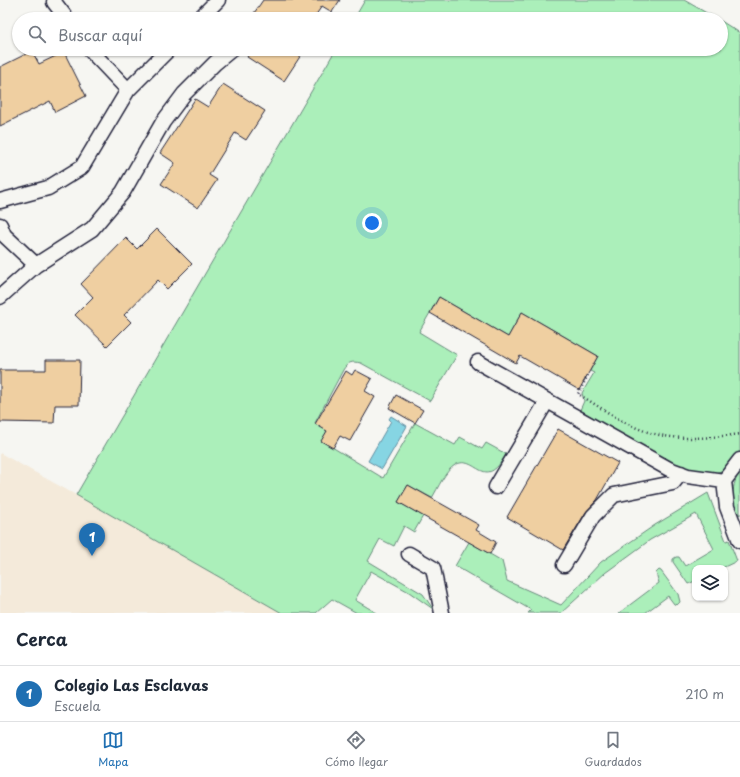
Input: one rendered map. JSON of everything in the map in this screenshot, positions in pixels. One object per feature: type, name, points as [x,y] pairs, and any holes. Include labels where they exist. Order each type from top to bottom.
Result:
[{"type":"street","points":[[206,12],[218,0]]},
{"type":"street","points":[[54,2],[62,12]]},
{"type":"street","points":[[96,56],[128,90]]},
{"type":"street","points":[[0,200],[48,188],[82,166],[128,90],[162,56]]},
{"type":"street","points":[[0,297],[36,266],[92,229],[123,192],[163,122],[184,94],[224,56]]},
{"type":"street","points":[[0,225],[4,235],[36,266]]},
{"type":"street","points":[[478,362],[645,457],[681,473],[724,481]]},
{"type":"street","points":[[496,487],[547,401]]},
{"type":"street","points":[[740,460],[724,481],[727,507],[740,541]]},
{"type":"street","points":[[564,565],[593,516],[614,496],[673,483],[681,473]]},
{"type":"street","points":[[409,554],[433,568],[442,613]]},
{"type":"path","points":[[588,375],[578,394],[642,430],[679,438],[698,439],[740,434]]},
{"type":"shaded area","points":[[0,453],[85,500],[282,613],[0,613]]},
{"type":"green space","points":[[365,0],[684,0],[705,12],[358,12]]},
{"type":"green space","points":[[728,25],[740,33],[740,452],[721,471],[715,473],[689,469],[664,459],[580,410],[584,401],[582,393],[594,373],[590,371],[598,356],[522,312],[508,337],[439,297],[419,332],[457,355],[430,401],[361,363],[352,362],[343,370],[315,423],[327,431],[322,441],[383,478],[415,423],[455,445],[460,437],[482,449],[486,443],[506,454],[492,471],[486,472],[469,464],[462,463],[455,465],[445,475],[432,498],[408,485],[398,502],[423,516],[414,532],[404,526],[394,546],[380,539],[368,561],[423,594],[433,609],[409,592],[371,571],[355,600],[377,613],[357,613],[332,599],[316,613],[282,613],[76,495],[332,56],[728,56]]},
{"type":"green space","points":[[740,471],[740,515],[734,505],[733,493],[735,482]]},
{"type":"green space","points":[[708,493],[726,541],[729,540],[737,561],[728,565],[692,565],[692,582],[688,584],[673,562],[673,559],[679,557],[685,566],[714,549],[696,514],[650,540],[605,573],[561,613],[528,613],[531,610],[455,566],[469,542],[502,561],[507,581],[561,605],[601,562],[655,525]]},
{"type":"green space","points":[[659,570],[678,594],[680,602],[677,605],[674,604],[668,596],[645,613],[619,613],[659,583],[656,573]]},
{"type":"water","points":[[391,416],[407,426],[382,469],[368,461],[391,421],[389,419]]},
{"type":"building","points":[[263,0],[340,0],[332,12],[322,6],[318,12],[255,12]]},
{"type":"building","points":[[22,56],[35,56],[39,64],[56,56],[66,56],[86,96],[55,112],[50,101],[0,126],[0,67]]},
{"type":"building","points":[[248,56],[300,56],[284,81]]},
{"type":"building","points":[[223,84],[265,111],[246,140],[235,133],[209,175],[217,180],[198,208],[161,184],[175,163],[160,153],[195,99],[208,107]]},
{"type":"building","points":[[157,229],[192,264],[167,289],[158,280],[124,315],[131,322],[107,346],[75,315],[93,297],[81,284],[126,238],[137,249]]},
{"type":"building","points":[[439,297],[508,337],[522,312],[598,356],[579,390],[520,356],[516,363],[430,313]]},
{"type":"building","points":[[46,360],[80,360],[79,405],[55,405],[54,423],[0,422],[0,370],[46,370]]},
{"type":"building","points":[[355,370],[372,379],[365,391],[375,397],[350,441],[340,436],[333,448],[321,441],[327,431],[315,424],[346,371],[352,375]]},
{"type":"building","points":[[396,395],[423,410],[415,423],[389,408]]},
{"type":"building","points":[[558,429],[618,463],[597,500],[586,512],[563,550],[507,517]]},
{"type":"building","points":[[408,485],[479,525],[476,530],[496,542],[490,554],[398,502]]},
{"type":"place","name":"Colegio Las Esclavas","points":[[92,556]]}]
